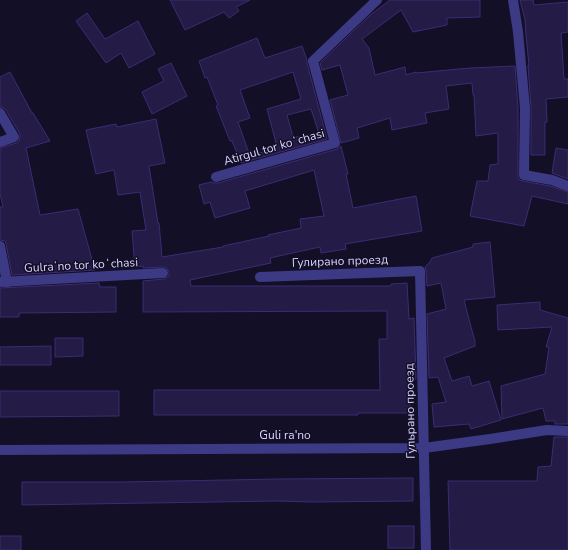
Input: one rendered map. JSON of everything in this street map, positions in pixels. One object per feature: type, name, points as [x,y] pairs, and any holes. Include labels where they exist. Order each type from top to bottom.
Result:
[{"type":"street","name":"Atirgul tor koʻchasi","points":[[216,177],[335,143],[314,61],[377,0]]},
{"type":"street","points":[[513,0],[518,32],[525,108],[524,175],[552,180],[568,186]]},
{"type":"street","points":[[0,113],[14,137],[0,142]]},
{"type":"street","points":[[0,246],[3,282]]},
{"type":"street","name":"Гулирано проезд","points":[[260,277],[420,271]]},
{"type":"street","name":"Гульрано проезд","points":[[420,271],[426,550]]},
{"type":"street","name":"Gulraʼno tor koʻchasi","points":[[3,282],[163,273]]},
{"type":"street","name":"Guli ra'no","points":[[0,450],[424,448],[490,440],[547,430],[568,431]]},
{"type":"building","points":[[170,0],[250,0],[236,7],[239,11],[229,18],[224,12],[185,30]]},
{"type":"building","points":[[390,0],[480,0],[480,17],[447,18],[447,25],[413,32],[401,10],[362,39],[369,48],[375,75],[405,67],[406,75],[416,72],[515,66],[518,108],[518,178],[523,181],[550,186],[568,192],[568,204],[532,196],[524,226],[470,216],[477,181],[488,181],[490,165],[498,164],[498,133],[476,136],[472,83],[446,86],[449,109],[425,113],[427,123],[392,130],[390,118],[357,128],[359,138],[341,143],[330,100],[348,95],[340,65],[322,70],[320,63],[369,16]]},
{"type":"building","points":[[520,0],[533,0],[534,5],[568,2],[568,32],[561,33],[564,79],[568,79],[568,97],[546,99],[547,122],[545,122],[545,155],[531,155],[529,65],[525,20]]},
{"type":"building","points":[[87,13],[105,39],[138,21],[155,54],[129,68],[121,53],[106,63],[76,21]]},
{"type":"building","points":[[257,38],[265,58],[302,46],[327,139],[241,163],[232,141],[230,141],[216,106],[218,105],[207,77],[205,78],[199,61]],"holes":[[[293,72],[301,99],[267,109],[276,148],[250,156],[238,122],[250,118],[240,90]],[[311,109],[320,137],[293,137],[287,115]]]},
{"type":"building","points":[[171,63],[187,96],[152,114],[142,92],[164,81],[158,69]]},
{"type":"building","points":[[10,72],[32,113],[50,141],[26,148],[40,215],[78,209],[95,270],[12,275],[5,241],[0,240],[0,207],[3,207],[0,194],[0,148],[16,143],[20,138],[20,134],[6,110],[0,107],[0,77]]},
{"type":"building","points":[[156,119],[165,163],[149,166],[159,223],[162,257],[223,247],[301,228],[300,219],[324,216],[314,170],[245,191],[250,208],[215,218],[210,202],[204,204],[199,185],[211,182],[218,183],[337,149],[341,146],[348,174],[346,174],[353,208],[416,196],[422,231],[345,244],[346,249],[321,253],[320,247],[270,258],[271,263],[190,280],[191,286],[391,286],[391,284],[407,283],[409,319],[414,318],[416,379],[410,380],[410,413],[358,413],[358,415],[154,415],[154,390],[380,390],[379,339],[387,339],[387,311],[143,312],[143,281],[164,279],[169,276],[169,272],[166,267],[135,267],[132,231],[146,230],[140,192],[118,195],[114,170],[96,174],[86,130],[116,124],[117,127]]},
{"type":"building","points":[[556,148],[568,150],[568,179],[552,173]]},
{"type":"building","points":[[490,242],[495,297],[464,300],[475,346],[444,358],[452,381],[469,376],[472,386],[489,381],[501,420],[471,429],[469,424],[434,427],[432,404],[446,402],[438,377],[429,378],[427,314],[446,309],[441,283],[427,286],[425,267],[432,258],[473,247],[473,244]]},
{"type":"building","points":[[99,283],[100,287],[116,287],[116,312],[19,313],[19,317],[0,317],[0,288]]},
{"type":"building","points":[[540,302],[540,310],[568,318],[568,424],[555,424],[555,421],[546,421],[543,408],[502,419],[501,386],[545,374],[549,347],[546,347],[552,327],[498,330],[497,305]]},
{"type":"building","points":[[55,338],[83,338],[83,356],[55,357]]},
{"type":"building","points":[[51,346],[51,365],[0,365],[0,347]]},
{"type":"building","points":[[0,391],[119,391],[119,416],[0,417]]},
{"type":"building","points":[[554,437],[568,437],[568,550],[450,550],[448,481],[537,481],[538,467],[551,466]]},
{"type":"building","points":[[413,478],[413,501],[278,501],[22,505],[22,482]]},
{"type":"building","points":[[388,526],[414,526],[414,548],[388,548]]},
{"type":"building","points":[[0,536],[21,536],[21,550],[0,550]]}]
